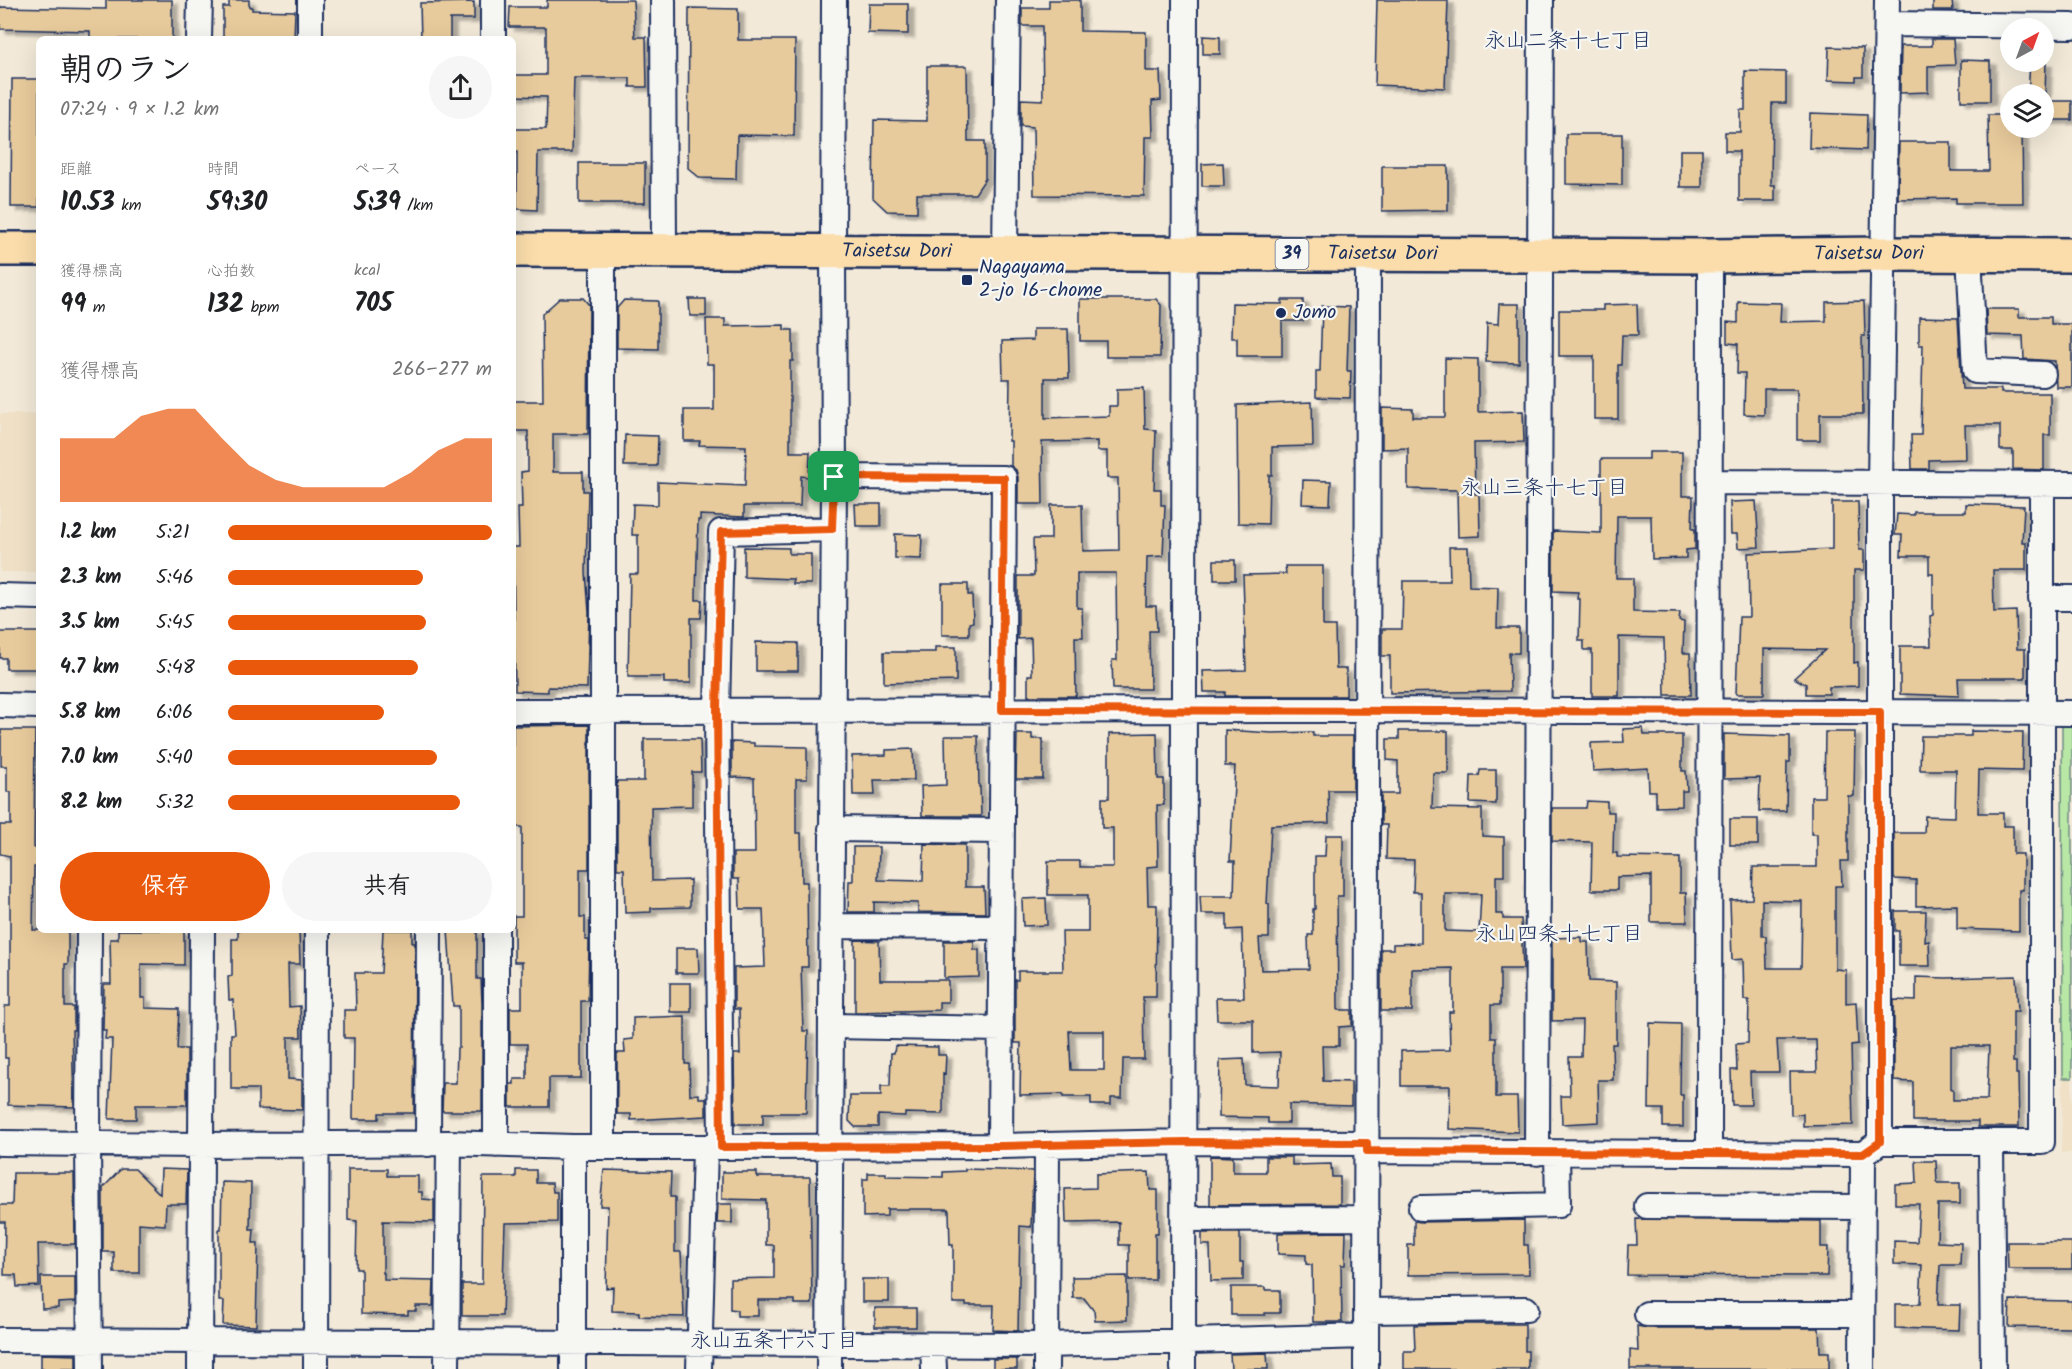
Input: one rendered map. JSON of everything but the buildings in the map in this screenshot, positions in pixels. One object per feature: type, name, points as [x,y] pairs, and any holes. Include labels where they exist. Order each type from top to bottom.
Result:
[{"type":"highway","points":[[0,249],[36,249]]},
{"type":"highway","name":"Taisetsu Dori","points":[[516,250],[1710,256],[2072,255]]},
{"type":"street","points":[[199,36],[200,0]]},
{"type":"street","points":[[310,0],[310,36]]},
{"type":"street","points":[[493,0],[493,36]]},
{"type":"street","points":[[663,0],[664,252]]},
{"type":"street","points":[[829,1357],[834,0]]},
{"type":"street","points":[[1005,252],[1008,0]]},
{"type":"street","points":[[1183,1369],[1185,0]]},
{"type":"street","points":[[1421,1208],[1558,1205],[1547,1153],[1538,711],[1541,0]]},
{"type":"street","points":[[1862,1369],[1863,1207],[1872,1148],[1880,712],[1880,484],[1887,12],[2072,26]]},
{"type":"street","points":[[603,250],[603,1146]]},
{"type":"street","points":[[1366,1369],[1368,254]]},
{"type":"street","points":[[1969,254],[1975,371],[2043,374]]},
{"type":"street","points":[[1709,1152],[1710,256]]},
{"type":"street","points":[[834,477],[1004,478],[1000,1146]]},
{"type":"street","points":[[1710,482],[2072,484]]},
{"type":"street","points":[[0,1143],[438,1143],[573,1147],[713,1147],[1047,1146],[1184,1142],[1547,1153],[1709,1152],[2042,1142],[2040,712],[2042,484]]},
{"type":"street","points":[[699,1369],[713,1147],[721,532],[832,529]]},
{"type":"street","points":[[0,596],[36,597]]},
{"type":"street","points":[[2041,598],[2072,598]]},
{"type":"street","points":[[0,705],[36,706]]},
{"type":"street","points":[[516,711],[603,709],[1367,710],[2072,713]]},
{"type":"street","points":[[831,829],[1002,831]]},
{"type":"street","points":[[831,926],[1001,927]]},
{"type":"street","points":[[89,933],[90,1369]]},
{"type":"street","points":[[200,1369],[202,933]]},
{"type":"street","points":[[316,1369],[317,933]]},
{"type":"street","points":[[429,933],[447,1369]]},
{"type":"street","points":[[496,933],[496,1145]]},
{"type":"street","points":[[831,1026],[1001,1029]]},
{"type":"street","points":[[1991,1142],[1993,1369]]},
{"type":"street","points":[[1046,1357],[1047,1146]]},
{"type":"street","points":[[573,1147],[573,1369]]},
{"type":"street","points":[[1647,1206],[1863,1207]]},
{"type":"street","points":[[1184,1219],[1367,1218]]},
{"type":"street","points":[[1366,1311],[1526,1309]]},
{"type":"street","points":[[1647,1314],[1862,1314]]},
{"type":"street","points":[[0,1340],[573,1344],[699,1342],[829,1357],[1046,1357],[1184,1342],[1366,1336]]},
{"type":"shaded area","points":[[0,414],[36,414],[36,572],[0,572]]},
{"type":"shaded area","points":[[2063,1078],[2072,1078],[2072,1153],[2061,1153]]},
{"type":"green space","points":[[2062,723],[2072,723],[2072,1078],[2063,1078]]},
{"type":"place","name":"Nagayama 2-jo 16-chome","points":[[967,280]]},
{"type":"place","name":"Jomo","points":[[1281,313]]},
{"type":"district","name":"永山二条十七丁目","points":[[1568,41]]},
{"type":"district","name":"永山三条十七丁目","points":[[1544,488]]},
{"type":"district","name":"永山四条十七丁目","points":[[1559,934]]},
{"type":"district","name":"永山五条十六丁目","points":[[774,1341]]},
{"type":"route","points":[[834,477],[1004,478],[1002,710],[1880,712],[1880,1142],[1863,1154],[1367,1151],[1367,1143],[1184,1142],[1000,1146],[721,1147],[717,710],[721,532],[832,529],[834,477]]}]
